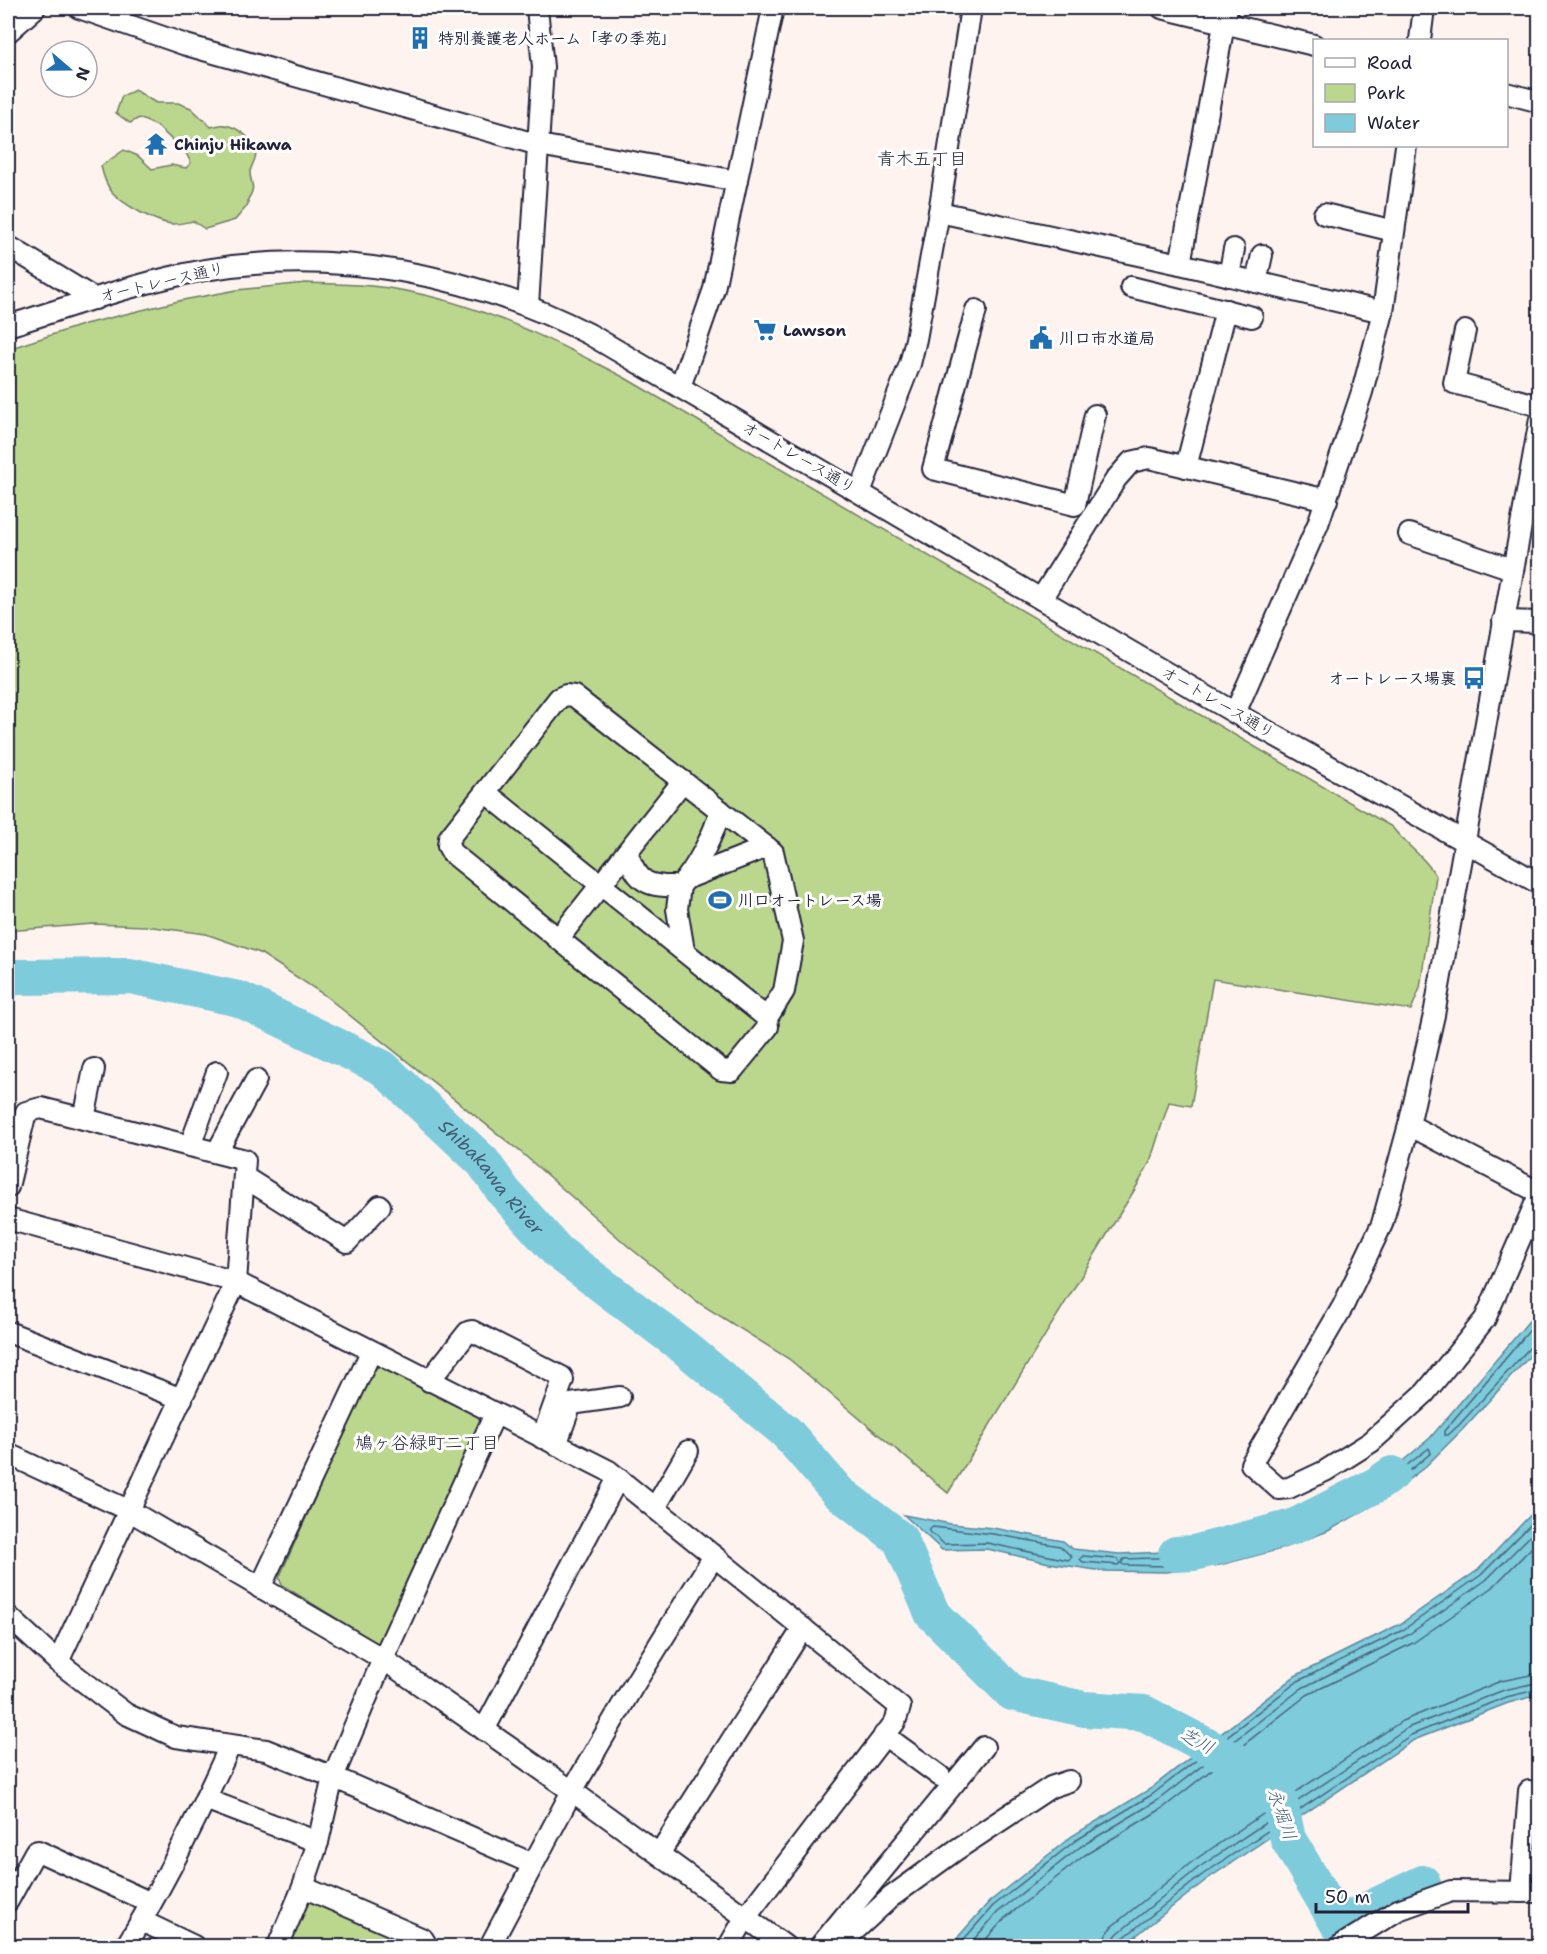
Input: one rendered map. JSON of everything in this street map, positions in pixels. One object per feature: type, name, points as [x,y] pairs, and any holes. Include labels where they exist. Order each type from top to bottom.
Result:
[{"type":"street","points":[[8,32],[35,8]]},
{"type":"street","points":[[79,8],[186,45],[539,145],[737,181]]},
{"type":"street","points":[[528,306],[543,67],[537,8]]},
{"type":"street","points":[[680,387],[714,289],[773,8]]},
{"type":"street","points":[[860,492],[910,364],[916,339],[939,212],[971,8]]},
{"type":"street","points":[[1162,8],[1226,15],[1313,45]]},
{"type":"street","points":[[1420,39],[1424,8]]},
{"type":"street","points":[[1180,264],[1226,15]]},
{"type":"street","points":[[1508,94],[1539,102]]},
{"type":"street","points":[[1235,713],[1318,524],[1362,392],[1383,312],[1406,147]]},
{"type":"street","points":[[939,212],[1180,264],[1383,312]]},
{"type":"street","points":[[1324,214],[1394,231]]},
{"type":"street","name":"オートレース通り","points":[[8,246],[95,299],[203,270],[237,265],[315,261],[404,270],[475,289],[557,318],[589,333],[1235,713],[1539,884]]},
{"type":"street","points":[[1229,276],[1234,249]]},
{"type":"street","points":[[1256,282],[1262,255]]},
{"type":"street","points":[[1131,287],[1252,317]]},
{"type":"street","points":[[8,326],[95,299]]},
{"type":"street","points":[[976,310],[933,469],[1075,505],[1092,518]]},
{"type":"street","points":[[1186,467],[1226,310]]},
{"type":"street","points":[[1466,331],[1454,383],[1539,406]]},
{"type":"street","points":[[1075,505],[1095,415]]},
{"type":"street","points":[[1409,1125],[1539,1193],[1485,1319],[1425,1393],[1371,1442],[1325,1471],[1289,1488],[1279,1489],[1251,1464],[1343,1306],[1382,1224],[1409,1125],[1434,1015],[1539,419]]},
{"type":"street","points":[[1041,599],[1116,479],[1131,462],[1149,458],[1326,500]]},
{"type":"street","points":[[1409,534],[1512,569]]},
{"type":"street","points":[[1503,621],[1539,622]]},
{"type":"street","points":[[566,696],[574,696],[682,781],[773,852],[793,941],[784,991],[767,1018],[768,1027],[732,1071],[721,1070],[452,853],[448,846],[449,838],[485,792],[559,698],[566,696]]},
{"type":"street","points":[[558,939],[682,781]]},
{"type":"street","points":[[485,792],[767,1018]]},
{"type":"street","points":[[684,951],[677,909],[684,882],[718,821],[720,810]]},
{"type":"street","points":[[627,852],[633,869],[644,882],[657,886],[684,882],[767,847]]},
{"type":"street","points":[[84,1119],[94,1070]]},
{"type":"street","points":[[190,1146],[217,1072]]},
{"type":"street","points":[[217,1152],[255,1080]]},
{"type":"street","points":[[8,1187],[26,1112],[41,1108],[245,1160],[237,1282],[58,1662]]},
{"type":"street","points":[[244,1177],[347,1242],[380,1206]]},
{"type":"street","points":[[8,1219],[237,1282],[609,1471],[900,1707],[895,1722],[745,1918],[729,1947]]},
{"type":"street","points":[[429,1381],[468,1332],[472,1331],[562,1377],[549,1441]]},
{"type":"street","points":[[8,1332],[182,1399]]},
{"type":"street","points":[[260,1588],[371,1352]]},
{"type":"street","points":[[549,1441],[571,1404],[620,1397]]},
{"type":"street","points":[[282,1945],[318,1842],[333,1777],[383,1659],[495,1414]]},
{"type":"street","points":[[655,1508],[688,1451]]},
{"type":"street","points":[[8,1454],[130,1511],[383,1659],[572,1791],[785,1947]]},
{"type":"street","points":[[484,1730],[618,1478]]},
{"type":"street","points":[[490,1947],[572,1791],[632,1688],[714,1556]]},
{"type":"street","points":[[8,1616],[58,1662],[126,1714],[176,1737],[266,1750],[533,1864]]},
{"type":"street","points":[[659,1854],[803,1628]]},
{"type":"street","points":[[884,1735],[940,1776]]},
{"type":"street","points":[[126,1947],[142,1921],[230,1746]]},
{"type":"street","points":[[820,1947],[984,1748]]},
{"type":"street","points":[[838,1947],[891,1897],[956,1850],[1050,1787],[1069,1781]]},
{"type":"street","points":[[1340,1947],[1398,1910],[1451,1891],[1530,1892],[1528,1791]]},
{"type":"street","points":[[205,1799],[318,1842]]},
{"type":"street","points":[[8,1901],[35,1852],[38,1851],[151,1903]]},
{"type":"street","points":[[303,1887],[423,1940],[427,1947]]},
{"type":"street","points":[[142,1921],[194,1947]]},
{"type":"green space","points":[[135,90],[156,103],[178,103],[191,108],[211,127],[230,126],[240,131],[253,143],[256,153],[250,172],[252,191],[248,205],[235,220],[205,229],[193,221],[167,223],[141,213],[112,192],[101,166],[124,150],[138,156],[152,169],[171,165],[186,168],[191,163],[186,153],[157,126],[139,118],[130,123],[116,113],[122,96]]},
{"type":"green space","name":"川口オートレース場","points":[[306,283],[371,286],[438,298],[471,308],[534,333],[625,378],[1392,827],[1426,862],[1436,876],[1420,988],[1411,1010],[1213,979],[1191,1106],[1169,1102],[1150,1162],[1135,1189],[948,1493],[789,1359],[699,1303],[629,1247],[523,1154],[323,994],[260,953],[206,934],[145,926],[93,924],[8,931],[8,349],[85,324],[183,300],[237,290]]},
{"type":"green space","points":[[381,1365],[478,1416],[481,1424],[381,1646],[282,1585],[279,1578],[371,1372]]},
{"type":"green space","points":[[314,1897],[420,1946],[303,1946],[296,1944],[292,1935],[305,1902]]},
{"type":"water","points":[[1539,1309],[1539,1346],[1425,1467],[1379,1502],[1328,1531],[1281,1549],[1220,1565],[1166,1572],[1103,1571],[1049,1563],[987,1549],[942,1550],[904,1515],[1063,1541],[1073,1549],[1119,1554],[1187,1551],[1231,1544],[1292,1526],[1335,1508],[1386,1475],[1430,1438]]},
{"type":"water","points":[[1539,1506],[1539,1695],[1508,1703],[1414,1740],[1206,1880],[1123,1946],[950,1946],[989,1902],[1072,1836],[1150,1789],[1295,1676],[1400,1624],[1478,1570]]},
{"type":"waterway","name":"Shibakawa River","points":[[8,980],[15,977],[130,976],[239,999],[383,1068],[483,1162],[504,1192],[558,1252],[684,1347],[786,1432],[838,1492],[900,1539],[932,1613],[1012,1693],[1084,1709],[1144,1713],[1249,1768]]},
{"type":"waterway","points":[[1176,1554],[1194,1553],[1293,1527],[1376,1485],[1392,1474]]},
{"type":"waterway","name":"永堀川","points":[[1269,1779],[1279,1797],[1288,1839],[1338,1924],[1423,1883]]},
{"type":"place","name":"特別養護老人ホーム「孝の季苑」","points":[[420,38]]},
{"type":"place","name":"Chinju Hikawa","points":[[156,144]]},
{"type":"place","name":"Lawson","points":[[765,330]]},
{"type":"place","name":"川口市水道局","points":[[1041,338]]},
{"type":"place","name":"オートレース場裏","points":[[1474,678]]},
{"type":"place","name":"川口オートレース場","points":[[720,900]]},
{"type":"district","name":"青木五丁目","points":[[922,159]]},
{"type":"district","name":"鳩ヶ谷緑町二丁目","points":[[427,1443]]},
{"type":"water label","name":"芝川","points":[[1197,1741]]}]
